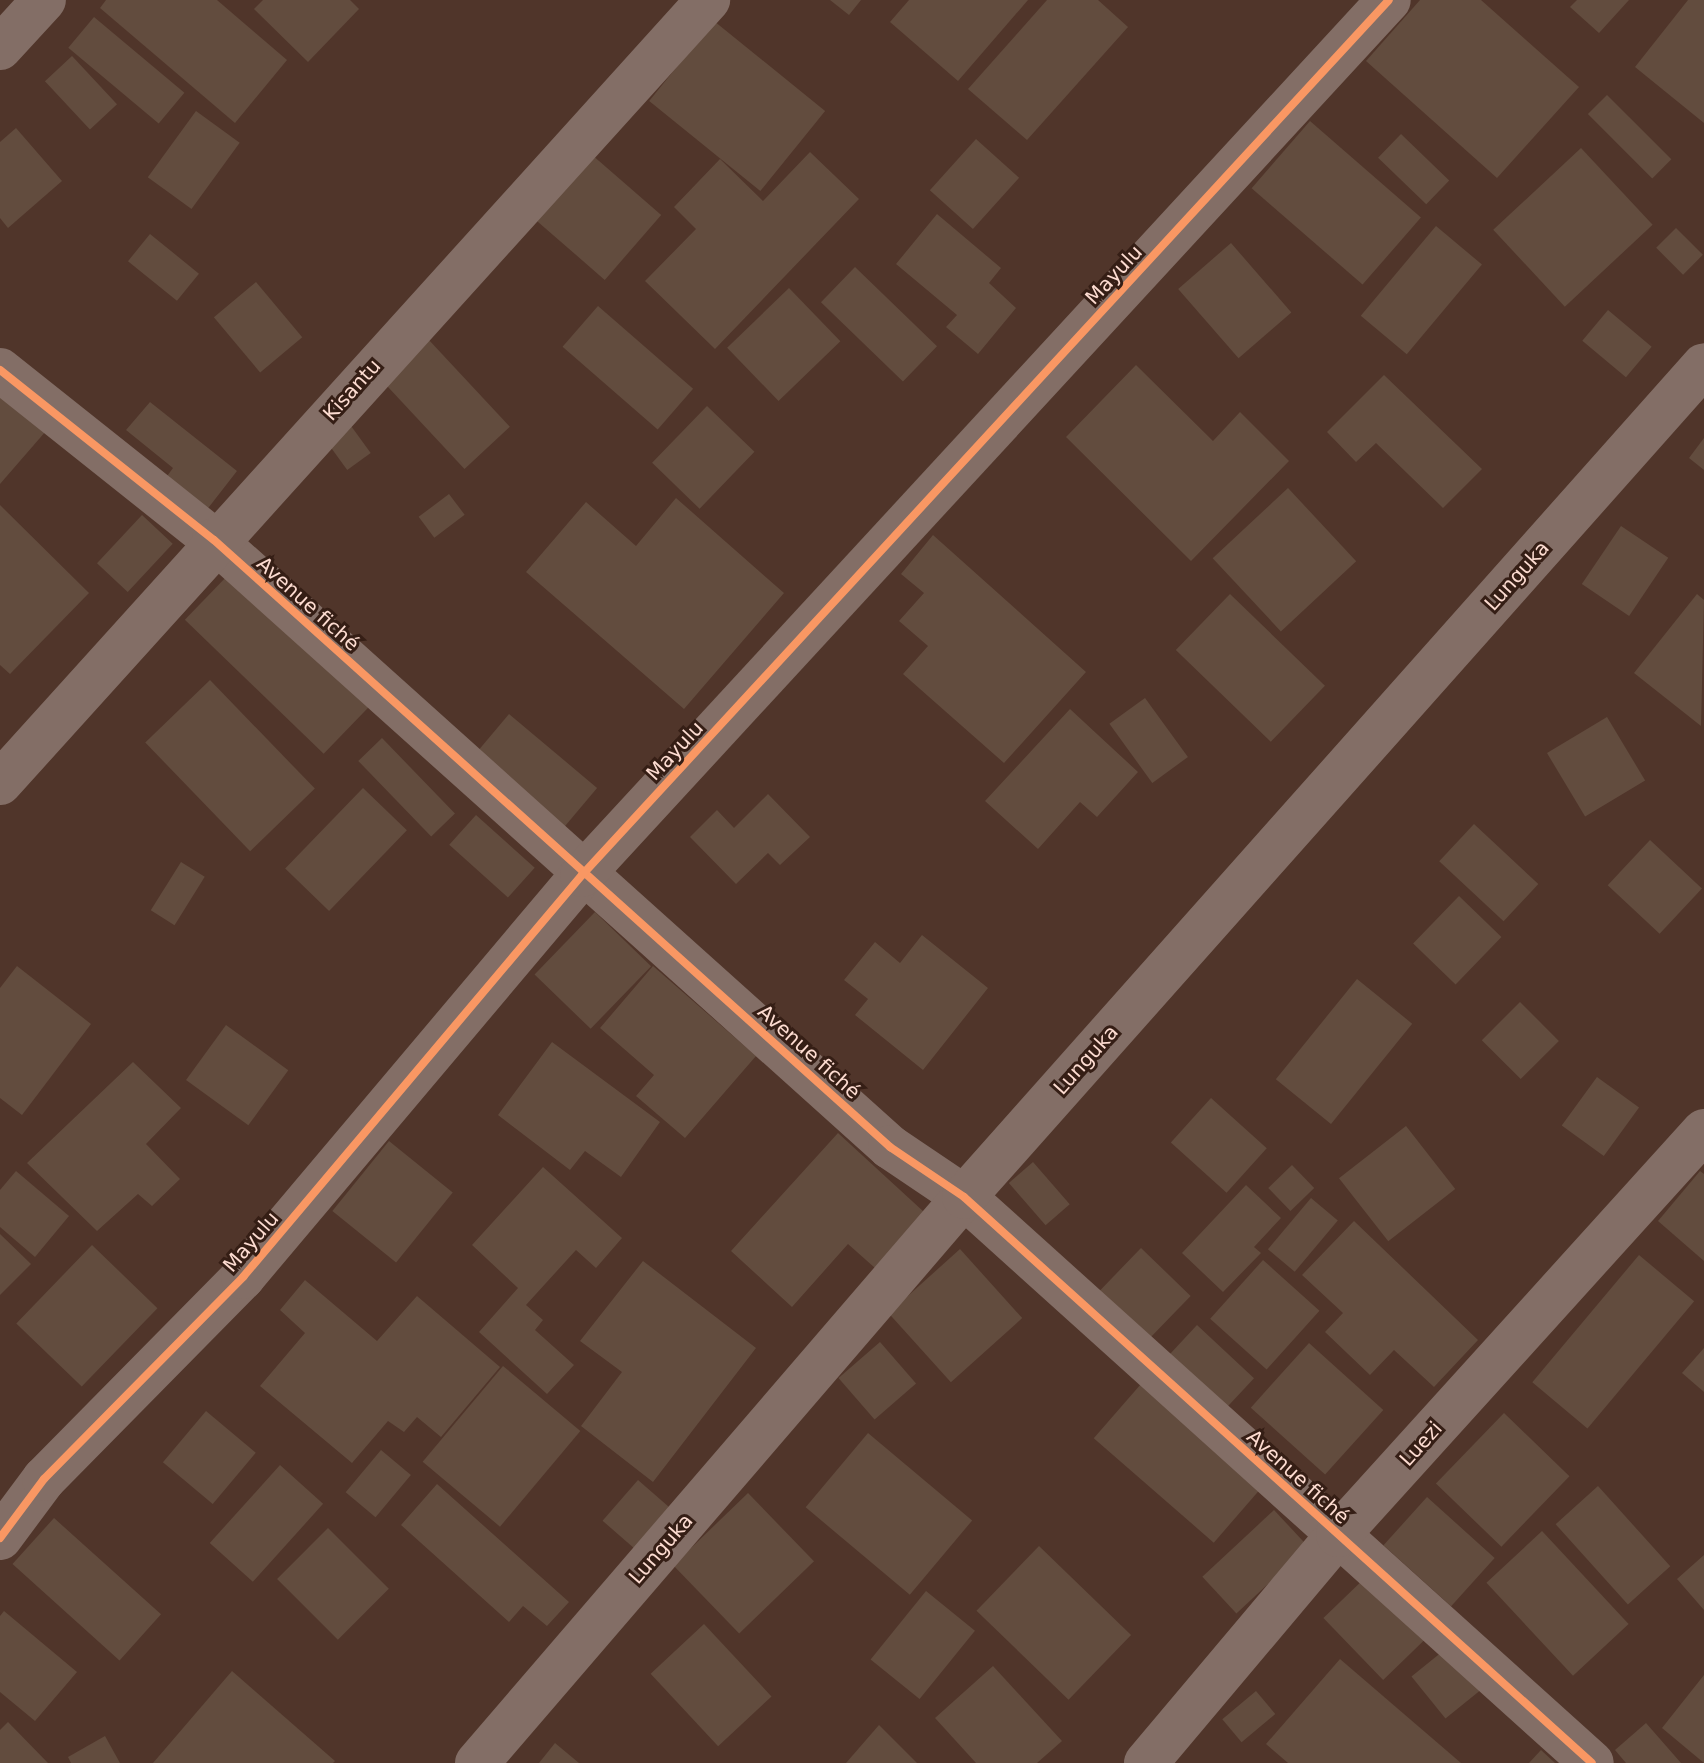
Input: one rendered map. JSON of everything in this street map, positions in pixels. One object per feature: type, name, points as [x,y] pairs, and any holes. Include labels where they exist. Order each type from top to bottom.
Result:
[{"type":"street","points":[[0,48],[44,0]]},
{"type":"street","name":"Kisantu","points":[[0,783],[214,540],[708,0]]},
{"type":"street","name":"Mayulu","points":[[0,1538],[44,1479],[243,1277],[582,875],[1389,0]]},
{"type":"street","name":"Lunguka","points":[[477,1763],[964,1197],[1704,365]]},
{"type":"street","name":"Avenue fiché","points":[[0,370],[214,540],[582,875],[890,1147],[964,1197],[1592,1763]]},
{"type":"street","name":"Luezi","points":[[1146,1763],[1338,1535],[1704,1131]]},
{"type":"building","points":[[106,0],[217,0],[287,60],[235,123],[100,8]]},
{"type":"building","points":[[263,0],[350,0],[359,9],[308,62],[254,9]]},
{"type":"building","points":[[830,0],[861,0],[849,15]]},
{"type":"building","points":[[909,0],[1028,0],[958,81],[890,22]]},
{"type":"building","points":[[1047,0],[1098,0],[1128,27],[1027,140],[968,89]]},
{"type":"building","points":[[1420,0],[1481,0],[1579,87],[1497,178],[1366,61]]},
{"type":"building","points":[[1577,0],[1629,0],[1599,33],[1570,7]]},
{"type":"building","points":[[1688,0],[1704,0],[1704,123],[1635,67]]},
{"type":"building","points":[[94,17],[184,93],[159,123],[68,48]]},
{"type":"building","points":[[714,21],[825,111],[760,191],[649,101]]},
{"type":"building","points":[[72,56],[117,104],[90,130],[45,81]]},
{"type":"building","points":[[1607,95],[1671,159],[1652,178],[1588,114]]},
{"type":"building","points":[[196,111],[240,143],[191,209],[148,177]]},
{"type":"building","points":[[1310,121],[1421,217],[1363,285],[1252,188]]},
{"type":"building","points":[[16,128],[62,181],[8,228],[0,218],[0,142]]},
{"type":"building","points":[[1401,134],[1449,181],[1426,204],[1378,158]]},
{"type":"building","points":[[976,139],[1019,178],[973,229],[930,190]]},
{"type":"building","points":[[1581,148],[1653,225],[1565,307],[1493,230]]},
{"type":"building","points":[[810,152],[859,199],[715,349],[645,281],[696,229],[674,207],[720,159],[763,201]]},
{"type":"building","points":[[591,154],[661,215],[605,280],[535,219]]},
{"type":"building","points":[[937,214],[1001,268],[989,283],[1016,308],[978,354],[946,327],[957,315],[896,264]]},
{"type":"building","points":[[1436,226],[1482,265],[1407,354],[1361,316]]},
{"type":"building","points":[[1676,228],[1703,255],[1683,275],[1656,248]]},
{"type":"building","points":[[150,234],[199,274],[177,301],[128,261]]},
{"type":"building","points":[[1231,243],[1291,312],[1239,358],[1178,289]]},
{"type":"building","points":[[855,267],[937,346],[903,381],[821,302]]},
{"type":"building","points":[[256,282],[302,337],[260,373],[214,317]]},
{"type":"building","points":[[789,288],[840,341],[779,401],[727,348]]},
{"type":"building","points":[[598,306],[693,389],[658,429],[563,347]]},
{"type":"building","points":[[1608,310],[1652,347],[1626,377],[1582,341]]},
{"type":"building","points":[[428,339],[510,427],[464,469],[383,381]]},
{"type":"building","points":[[1136,365],[1213,441],[1240,412],[1289,461],[1191,561],[1066,437]]},
{"type":"building","points":[[1384,375],[1482,469],[1443,508],[1376,443],[1356,462],[1327,432]]},
{"type":"building","points":[[0,391],[46,431],[0,484]]},
{"type":"building","points":[[150,402],[237,471],[202,516],[162,483],[173,468],[126,430]]},
{"type":"building","points":[[707,406],[754,452],[700,509],[652,463]]},
{"type":"building","points":[[346,419],[371,453],[347,470],[323,436]]},
{"type":"building","points":[[1704,438],[1704,470],[1689,458]]},
{"type":"building","points":[[1288,488],[1356,561],[1281,631],[1213,558]]},
{"type":"building","points":[[449,494],[465,515],[434,538],[419,517]]},
{"type":"building","points":[[676,498],[784,593],[684,709],[526,572],[586,502],[636,546]]},
{"type":"building","points":[[0,505],[89,593],[10,674],[0,665]]},
{"type":"building","points":[[142,515],[173,544],[128,592],[97,563]]},
{"type":"building","points":[[1621,526],[1668,558],[1629,616],[1582,584]]},
{"type":"building","points":[[933,535],[1086,672],[1004,763],[903,674],[928,646],[899,621],[924,593],[901,574]]},
{"type":"building","points":[[230,573],[369,707],[324,754],[185,620]]},
{"type":"building","points":[[1230,594],[1325,686],[1271,742],[1176,650]]},
{"type":"building","points":[[1697,594],[1704,600],[1701,726],[1634,673]]},
{"type":"building","points":[[210,680],[315,789],[250,851],[145,743]]},
{"type":"building","points":[[1145,698],[1188,757],[1152,783],[1109,724]]},
{"type":"building","points":[[1070,709],[1138,772],[1097,817],[1080,802],[1038,849],[985,801]]},
{"type":"building","points":[[509,714],[597,788],[562,829],[474,755]]},
{"type":"building","points":[[1607,717],[1645,780],[1585,816],[1547,753]]},
{"type":"building","points":[[382,738],[455,814],[431,836],[358,761]]},
{"type":"building","points":[[363,788],[407,830],[329,911],[285,869]]},
{"type":"building","points":[[768,794],[810,837],[780,865],[768,853],[736,884],[690,837],[717,810],[734,828]]},
{"type":"building","points":[[476,815],[535,868],[508,898],[449,845]]},
{"type":"building","points":[[1474,824],[1538,884],[1504,921],[1439,861]]},
{"type":"building","points":[[1650,840],[1702,888],[1660,934],[1608,885]]},
{"type":"building","points":[[181,862],[205,877],[175,925],[151,910]]},
{"type":"building","points":[[1459,896],[1501,937],[1456,984],[1413,943]]},
{"type":"building","points":[[595,912],[651,966],[591,1029],[535,975]]},
{"type":"building","points":[[922,935],[988,988],[923,1070],[855,1015],[868,999],[844,980],[875,942],[900,963]]},
{"type":"building","points":[[17,966],[91,1024],[22,1115],[0,1098],[0,988]]},
{"type":"building","points":[[653,966],[756,1056],[685,1138],[636,1096],[654,1075],[600,1028]]},
{"type":"building","points":[[1357,979],[1412,1024],[1331,1124],[1276,1079]]},
{"type":"building","points":[[1520,1002],[1559,1041],[1521,1079],[1482,1040]]},
{"type":"building","points":[[226,1025],[288,1070],[248,1125],[186,1080]]},
{"type":"building","points":[[552,1042],[660,1122],[621,1177],[585,1151],[570,1170],[498,1115]]},
{"type":"building","points":[[133,1062],[181,1108],[146,1144],[180,1179],[152,1206],[138,1194],[97,1231],[27,1163]]},
{"type":"building","points":[[1597,1077],[1639,1108],[1604,1156],[1562,1126]]},
{"type":"building","points":[[1211,1098],[1267,1148],[1227,1193],[1171,1143]]},
{"type":"building","points":[[1406,1126],[1455,1189],[1388,1241],[1339,1178]]},
{"type":"building","points":[[838,1133],[924,1212],[875,1268],[848,1244],[792,1307],[731,1251]]},
{"type":"building","points":[[389,1141],[453,1193],[396,1263],[332,1211]]},
{"type":"building","points":[[1033,1162],[1070,1204],[1046,1225],[1009,1183]]},
{"type":"building","points":[[1292,1165],[1314,1188],[1290,1211],[1268,1188]]},
{"type":"building","points":[[543,1167],[622,1238],[596,1268],[576,1250],[526,1305],[543,1320],[535,1330],[574,1365],[547,1394],[479,1332],[518,1288],[472,1245]]},
{"type":"building","points":[[16,1171],[69,1216],[35,1257],[0,1227],[0,1190]]},
{"type":"building","points":[[1700,1171],[1704,1174],[1704,1261],[1658,1221]]},
{"type":"building","points":[[1246,1185],[1281,1218],[1254,1247],[1261,1253],[1223,1292],[1182,1253]]},
{"type":"building","points":[[1311,1198],[1338,1220],[1295,1272],[1268,1249]]},
{"type":"building","points":[[1354,1221],[1478,1340],[1434,1387],[1394,1350],[1370,1375],[1325,1332],[1343,1313],[1302,1275]]},
{"type":"building","points":[[0,1234],[31,1264],[0,1295]]},
{"type":"building","points":[[92,1245],[157,1308],[82,1387],[16,1323]]},
{"type":"building","points":[[1141,1248],[1191,1296],[1149,1339],[1099,1291]]},
{"type":"building","points":[[960,1249],[1022,1318],[951,1382],[889,1313]]},
{"type":"building","points":[[1639,1255],[1694,1301],[1587,1428],[1532,1382]]},
{"type":"building","points":[[1263,1260],[1319,1311],[1267,1370],[1210,1319]]},
{"type":"building","points":[[643,1261],[756,1348],[653,1482],[581,1426],[622,1372],[580,1341]]},
{"type":"building","points":[[305,1280],[377,1341],[417,1296],[500,1367],[441,1437],[417,1417],[404,1432],[388,1421],[352,1463],[260,1386],[305,1333],[280,1310]]},
{"type":"building","points":[[1197,1325],[1254,1378],[1223,1411],[1166,1358]]},
{"type":"building","points":[[880,1342],[916,1384],[875,1420],[838,1378]]},
{"type":"building","points":[[1309,1343],[1383,1410],[1325,1475],[1251,1408]]},
{"type":"building","points":[[1704,1348],[1704,1392],[1682,1373]]},
{"type":"building","points":[[503,1366],[580,1431],[500,1527],[423,1462]]},
{"type":"building","points":[[1141,1384],[1261,1488],[1214,1543],[1094,1438]]},
{"type":"building","points":[[206,1411],[256,1453],[213,1504],[163,1462]]},
{"type":"building","points":[[1504,1413],[1569,1476],[1501,1547],[1436,1483]]},
{"type":"building","points":[[868,1433],[972,1520],[910,1595],[806,1507]]},
{"type":"building","points":[[381,1450],[411,1475],[376,1517],[346,1492]]},
{"type":"building","points":[[280,1465],[323,1504],[253,1582],[210,1543]]},
{"type":"building","points":[[638,1480],[681,1517],[646,1558],[603,1521]]},
{"type":"building","points":[[437,1484],[569,1602],[547,1626],[523,1606],[509,1622],[401,1525]]},
{"type":"building","points":[[1598,1486],[1670,1566],[1628,1604],[1556,1524]]},
{"type":"building","points":[[748,1493],[814,1561],[739,1634],[673,1565]]},
{"type":"building","points":[[1427,1497],[1495,1558],[1451,1606],[1384,1545]]},
{"type":"building","points":[[1274,1510],[1308,1547],[1236,1613],[1202,1577]]},
{"type":"building","points":[[54,1518],[161,1614],[120,1660],[13,1564]]},
{"type":"building","points":[[328,1528],[389,1589],[338,1640],[277,1579]]},
{"type":"building","points":[[1542,1531],[1629,1624],[1573,1676],[1486,1583]]},
{"type":"building","points":[[1039,1546],[1131,1635],[1069,1700],[976,1611]]},
{"type":"building","points":[[1704,1555],[1704,1610],[1677,1579]]},
{"type":"building","points":[[1368,1575],[1428,1637],[1383,1680],[1323,1618]]},
{"type":"building","points":[[926,1591],[975,1631],[920,1699],[871,1659]]},
{"type":"building","points":[[4,1611],[77,1672],[35,1721],[0,1692],[0,1616]]},
{"type":"building","points":[[704,1624],[772,1696],[718,1746],[651,1674]]},
{"type":"building","points":[[1448,1647],[1482,1689],[1445,1719],[1411,1677]]},
{"type":"building","points":[[1340,1659],[1461,1763],[1288,1763],[1266,1744]]},
{"type":"building","points":[[993,1666],[1062,1741],[1037,1763],[976,1763],[935,1718]]},
{"type":"building","points":[[232,1671],[335,1761],[153,1763]]},
{"type":"building","points":[[1704,1675],[1704,1763],[1662,1728]]},
{"type":"building","points":[[1256,1691],[1275,1714],[1242,1742],[1222,1719]]},
{"type":"building","points":[[8,1722],[48,1763],[0,1763],[0,1730]]},
{"type":"building","points":[[1646,1723],[1681,1763],[1626,1763],[1615,1750]]},
{"type":"building","points":[[879,1725],[917,1763],[846,1763]]},
{"type":"building","points":[[105,1736],[120,1763],[71,1763],[68,1757]]},
{"type":"building","points":[[555,1743],[579,1763],[539,1763]]},
{"type":"building","points":[[1541,1750],[1555,1763],[1529,1763]]},
{"type":"cycle path","points":[[0,1538],[44,1479],[243,1277],[582,875],[1389,0]]},
{"type":"cycle path","points":[[0,370],[214,540],[890,1147],[964,1197],[1592,1763]]}]
